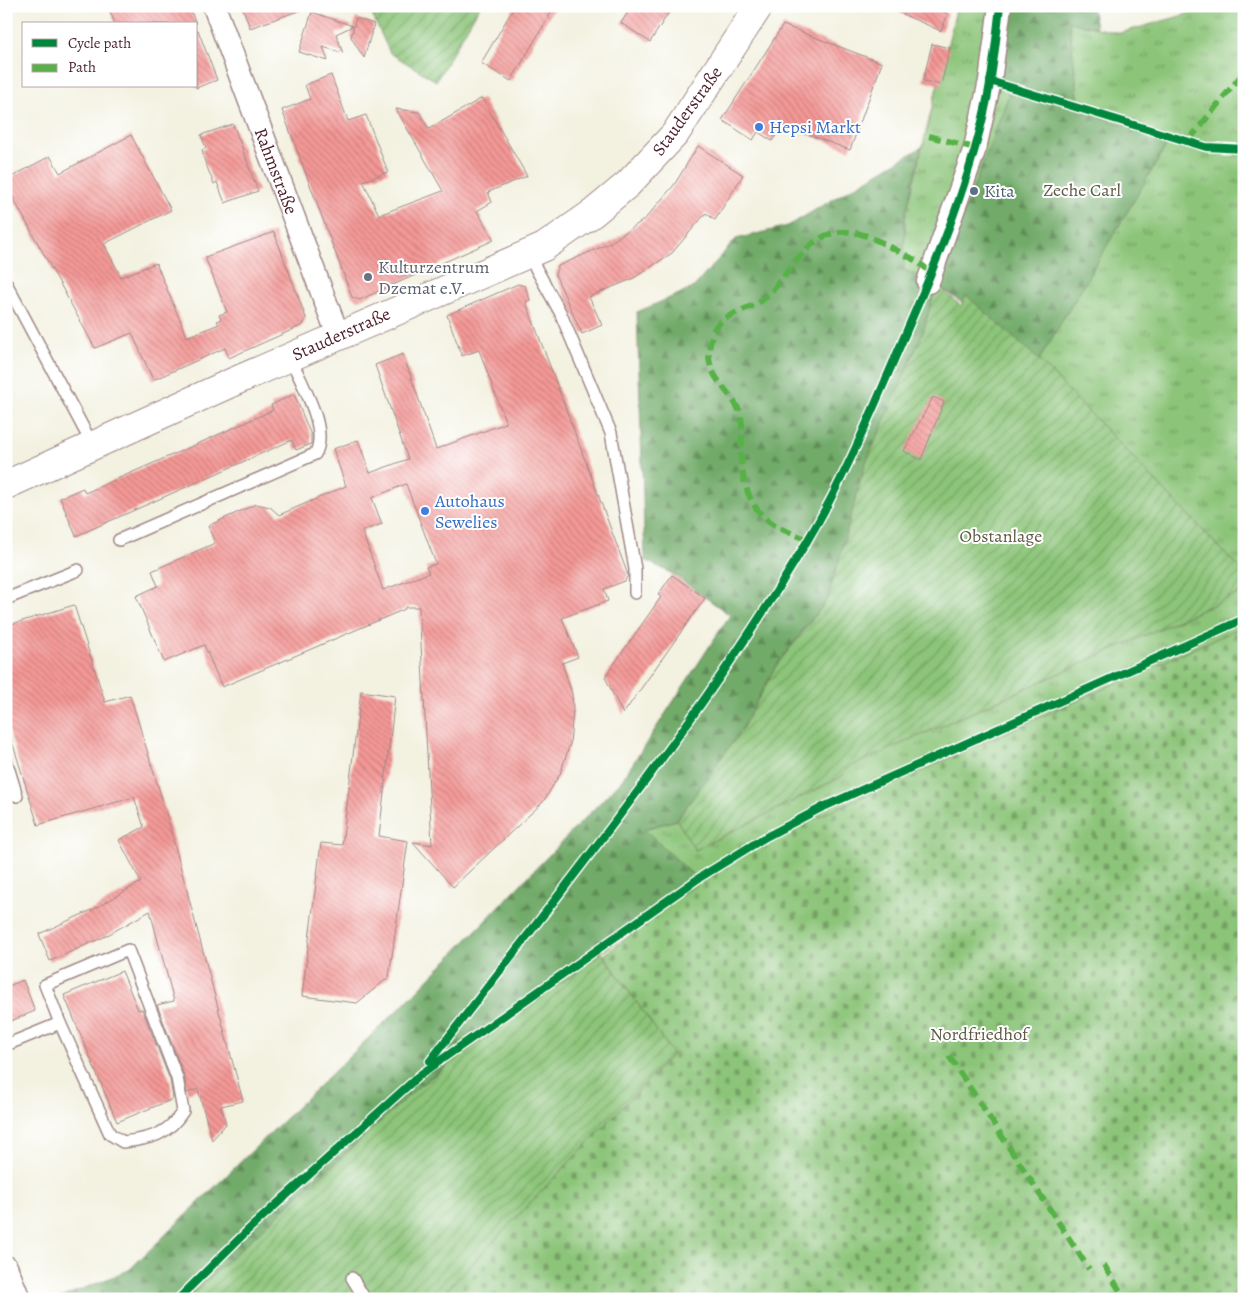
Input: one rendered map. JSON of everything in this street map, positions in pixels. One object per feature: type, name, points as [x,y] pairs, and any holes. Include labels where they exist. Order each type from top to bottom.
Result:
[{"type":"main road","name":"Stauderstraße","points":[[6,485],[290,357],[544,247],[593,213],[628,184],[652,160],[689,114],[759,6]]},
{"type":"street","name":"Rahmstraße","points":[[214,6],[338,336]]},
{"type":"street","points":[[928,282],[975,148],[990,81],[1000,6]]},
{"type":"street","points":[[6,1267],[19,1299]]},
{"type":"lane","points":[[528,254],[560,312],[611,433],[635,569],[635,593]]},
{"type":"lane","points":[[6,283],[93,446]]},
{"type":"lane","points":[[119,540],[315,454],[320,447],[319,428],[290,357]]},
{"type":"lane","points":[[6,599],[78,570]]},
{"type":"lane","points":[[6,760],[17,796]]},
{"type":"lane","points":[[128,950],[177,1078],[183,1111],[174,1126],[156,1136],[137,1141],[123,1142],[110,1134],[60,1023],[45,984],[128,950]]},
{"type":"lane","points":[[6,1045],[60,1023]]},
{"type":"lane","points":[[352,1278],[365,1299]]},
{"type":"green space","points":[[368,6],[480,6],[436,81],[390,53]]},
{"type":"green space","name":"Zeche Carl","points":[[957,6],[1067,6],[1069,22],[1120,33],[1216,6],[1244,6],[1244,573],[1039,360],[937,284],[904,270],[905,217]]},
{"type":"green space","points":[[1000,6],[1092,6],[1096,27],[1069,22],[1080,111],[1170,140],[1039,360],[937,284],[1009,94],[994,61]]},
{"type":"green space","points":[[922,147],[905,217],[904,270],[937,284],[922,335],[865,465],[828,599],[776,666],[742,729],[677,820],[644,829],[695,877],[599,946],[418,1087],[186,1299],[58,1299],[129,1270],[414,994],[622,780],[730,615],[673,574],[645,560],[637,312],[693,288],[736,239],[788,226]]},
{"type":"green space","name":"Obstanlage","points":[[937,284],[961,306],[966,295],[1039,360],[1244,573],[1244,591],[847,768],[841,777],[695,850],[677,820],[742,729],[776,666],[828,599],[865,465],[922,335]]},
{"type":"green space","points":[[1244,591],[1244,626],[770,838],[686,891],[418,1087],[599,946],[695,877],[643,829],[677,820],[695,850],[841,777],[847,768]]},
{"type":"green space","name":"Nordfriedhof","points":[[1244,626],[1244,1299],[438,1299],[672,1054],[604,955],[686,891],[770,838]]},
{"type":"green space","points":[[602,953],[673,1054],[438,1299],[186,1299],[418,1087]]},
{"type":"building","points":[[108,6],[189,6],[195,22],[114,22]]},
{"type":"building","points":[[242,6],[303,6],[304,9],[250,28]]},
{"type":"building","points":[[515,6],[555,6],[511,81],[481,63]]},
{"type":"building","points":[[632,6],[673,6],[650,42],[621,23]]},
{"type":"building","points":[[884,6],[931,6],[948,14],[941,31]]},
{"type":"building","points":[[312,12],[353,26],[336,34],[343,53],[323,47],[328,61],[299,52]]},
{"type":"building","points":[[356,18],[374,24],[364,58],[351,37]]},
{"type":"building","points":[[783,25],[882,63],[850,150],[783,125],[772,141],[758,132],[753,140],[722,120]]},
{"type":"building","points":[[198,30],[217,80],[198,87]]},
{"type":"building","points":[[932,44],[950,48],[941,85],[923,81]]},
{"type":"building","points":[[331,75],[348,121],[366,115],[388,172],[363,181],[379,215],[443,191],[396,109],[419,112],[429,129],[482,98],[527,176],[488,192],[492,202],[477,211],[494,240],[359,300],[352,297],[282,110],[310,99],[305,85]]},
{"type":"building","points":[[233,124],[258,191],[225,203],[217,182],[214,184],[205,162],[202,150],[206,148],[201,135]]},
{"type":"building","points":[[131,135],[171,210],[104,244],[121,277],[156,263],[187,337],[219,324],[217,321],[221,319],[219,315],[227,312],[205,257],[274,232],[306,318],[303,325],[229,358],[225,348],[153,380],[132,333],[95,348],[6,185],[6,180],[50,156],[60,173]]},
{"type":"building","points":[[698,146],[743,175],[715,220],[706,213],[672,253],[634,278],[589,297],[602,325],[582,334],[555,274],[558,266],[608,244],[645,219],[674,185]]},
{"type":"building","points":[[518,284],[525,286],[530,300],[526,302],[628,575],[625,581],[604,589],[608,601],[562,618],[578,657],[562,663],[572,694],[573,711],[570,744],[560,774],[543,802],[453,887],[413,842],[432,845],[419,607],[405,607],[405,609],[222,687],[204,645],[164,662],[136,596],[158,586],[152,571],[215,543],[208,526],[256,504],[270,507],[279,515],[346,486],[333,449],[358,440],[370,473],[408,459],[375,365],[403,354],[436,449],[506,423],[479,350],[462,356],[447,315]],"holes":[[[406,484],[436,564],[426,567],[429,573],[383,590],[362,531],[382,524],[372,498]]]},
{"type":"building","points":[[294,394],[311,435],[311,444],[296,450],[292,440],[76,536],[60,498],[83,488],[85,493],[204,441],[273,410],[271,405]]},
{"type":"building","points":[[933,397],[944,402],[921,460],[904,451]]},
{"type":"building","points":[[672,575],[705,598],[623,714],[605,677],[661,597],[658,595]]},
{"type":"building","points":[[74,605],[105,702],[130,695],[165,809],[243,1101],[221,1106],[226,1124],[212,1140],[198,1089],[187,1093],[184,1075],[157,1005],[174,1001],[150,911],[104,937],[50,961],[39,934],[94,909],[141,882],[119,840],[144,827],[134,797],[38,825],[6,722],[6,626]]},
{"type":"building","points":[[361,691],[395,696],[379,836],[408,841],[389,977],[357,1003],[302,996],[321,843],[342,845]]},
{"type":"building","points":[[122,971],[138,1010],[142,1009],[170,1080],[173,1099],[117,1122],[64,995]]},
{"type":"building","points":[[23,980],[35,1011],[6,1023],[6,987]]},
{"type":"marked path","points":[[1189,140],[1244,72]]},
{"type":"marked path","points":[[929,136],[975,148]]},
{"type":"marked path","points":[[808,540],[781,529],[768,521],[760,514],[749,495],[741,462],[741,415],[733,400],[715,376],[709,358],[709,346],[713,332],[721,321],[762,300],[775,288],[797,259],[810,246],[831,234],[841,232],[862,234],[914,260],[931,273]]},
{"type":"marked path","points":[[949,1056],[1089,1269]]},
{"type":"marked path","points":[[1104,1265],[1125,1299]]},
{"type":"cycle path","points":[[430,1061],[626,807],[720,677],[764,611],[833,495],[857,445],[926,287],[959,199],[978,139],[988,96],[1000,6]]},
{"type":"cycle path","points":[[990,81],[1206,147],[1244,149]]},
{"type":"cycle path","points":[[178,1299],[249,1229],[421,1074],[699,878],[764,838],[821,808],[1244,619]]},
{"type":"place","name":"Hepsi Markt","points":[[759,127]]},
{"type":"place","name":"Kita","points":[[974,191]]},
{"type":"place","name":"Kulturzentrum Dzemat e.V.","points":[[368,277]]},
{"type":"place","name":"Autohaus Sewelies","points":[[425,511]]}]
